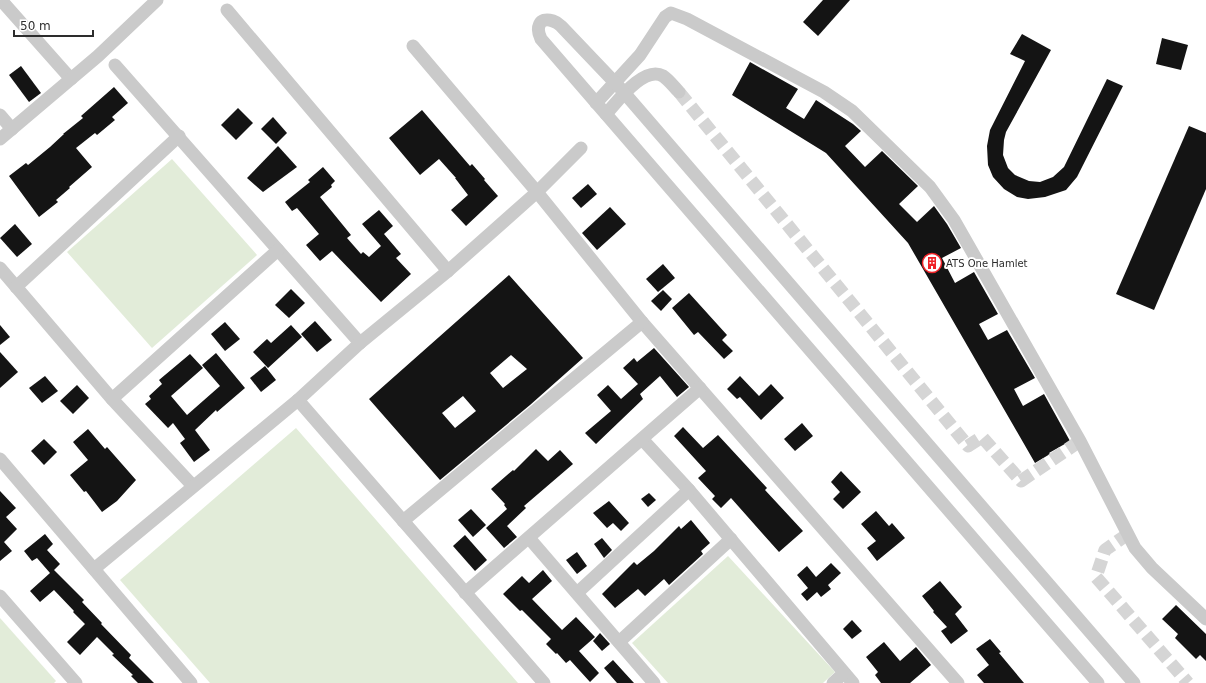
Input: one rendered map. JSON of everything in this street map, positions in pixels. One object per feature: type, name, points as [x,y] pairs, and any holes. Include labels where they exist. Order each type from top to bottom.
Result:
[{"type":"street","points":[[1,0],[71,78]]},
{"type":"street","points":[[0,139],[98,56],[157,0]]},
{"type":"street","points":[[227,10],[448,271]]},
{"type":"street","points":[[596,103],[640,55],[664,17],[671,14],[687,19],[810,84],[852,111],[930,187],[954,220],[1080,441],[1135,548],[1152,568],[1206,619]]},
{"type":"street","points":[[1098,683],[540,39],[538,27],[541,22],[547,20],[553,21],[562,26],[625,94],[1134,683]]},
{"type":"street","points":[[413,46],[537,192],[642,322],[958,683]]},
{"type":"street","points":[[115,65],[360,343]]},
{"type":"street","points":[[606,114],[625,94],[647,75],[652,74],[663,76],[679,92]]},
{"type":"street","points":[[0,115],[12,129]]},
{"type":"street","points":[[16,287],[178,136]]},
{"type":"street","points":[[94,569],[298,400],[360,343],[448,271],[537,192],[581,148]]},
{"type":"street","points":[[112,399],[278,250]]},
{"type":"street","points":[[0,268],[112,399],[193,486]]},
{"type":"street","points":[[403,521],[642,322]]},
{"type":"street","points":[[466,593],[700,388]]},
{"type":"street","points":[[298,400],[544,683]]},
{"type":"street","points":[[642,439],[732,539],[853,683]]},
{"type":"street","points":[[0,459],[191,683]]},
{"type":"street","points":[[577,594],[689,490]]},
{"type":"street","points":[[529,538],[654,683]]},
{"type":"street","points":[[619,642],[732,539]]},
{"type":"street","points":[[0,596],[72,682]]},
{"type":"street","points":[[833,683],[844,673]]},
{"type":"green space","points":[[172,159],[257,255],[152,348],[67,252]]},
{"type":"green space","points":[[296,428],[518,683],[210,683],[120,580]]},
{"type":"green space","points":[[728,556],[835,672],[823,683],[668,683],[632,643]]},
{"type":"green space","points":[[0,618],[56,681],[54,683],[0,683]]},
{"type":"building","points":[[823,0],[850,0],[818,36],[803,22]]},
{"type":"building","points":[[1022,34],[1051,50],[1006,132],[1003,155],[1008,168],[1015,175],[1029,181],[1040,182],[1053,177],[1064,167],[1107,79],[1123,86],[1077,177],[1066,190],[1045,197],[1028,199],[1017,197],[1004,189],[993,177],[988,165],[987,146],[990,130],[1025,61],[1010,54]]},
{"type":"building","points":[[1162,38],[1188,45],[1181,70],[1156,64]]},
{"type":"building","name":"ATS One Hamlet","points":[[750,62],[798,89],[786,108],[804,119],[816,100],[853,124],[861,131],[845,146],[865,167],[882,151],[918,186],[899,204],[917,222],[934,206],[947,224],[961,248],[942,258],[955,283],[974,272],[998,314],[979,324],[988,340],[1007,330],[1035,378],[1014,389],[1023,406],[1044,394],[1070,441],[1035,463],[908,243],[826,153],[732,95]]},
{"type":"building","points":[[21,66],[41,93],[29,102],[9,75]]},
{"type":"building","points":[[114,87],[128,103],[112,117],[115,120],[97,135],[95,133],[76,148],[92,167],[56,200],[58,202],[39,217],[9,176],[26,163],[28,165],[50,147],[83,118],[81,116]]},
{"type":"building","points":[[238,108],[253,123],[236,140],[221,125]]},
{"type":"building","points":[[422,110],[470,166],[472,164],[498,196],[466,226],[451,210],[468,195],[456,178],[439,159],[420,175],[389,138]]},
{"type":"building","points":[[273,117],[287,133],[276,144],[261,129]]},
{"type":"building","points":[[1189,126],[1206,133],[1206,189],[1154,310],[1116,294]]},
{"type":"building","points":[[278,146],[297,167],[263,192],[247,178]]},
{"type":"building","points":[[323,167],[335,181],[331,185],[332,187],[320,197],[351,235],[347,238],[361,254],[363,252],[369,257],[381,246],[362,224],[379,210],[393,226],[384,234],[401,254],[396,258],[411,274],[381,302],[332,251],[320,261],[306,245],[319,234],[297,208],[292,211],[285,202],[310,182],[308,180]]},
{"type":"building","points":[[588,184],[597,194],[581,208],[572,198]]},
{"type":"building","points":[[610,207],[626,224],[597,250],[582,233]]},
{"type":"building","points":[[15,224],[32,244],[17,257],[0,238]]},
{"type":"building","points":[[663,264],[675,278],[658,292],[646,279]]},
{"type":"building","points":[[509,275],[583,358],[530,405],[440,480],[369,399]],"holes":[[[511,355],[527,369],[503,388],[490,373]],[[463,396],[476,411],[455,428],[442,413]]]},
{"type":"building","points":[[291,289],[305,303],[289,318],[275,305]]},
{"type":"building","points":[[663,290],[672,299],[661,311],[651,301]]},
{"type":"building","points":[[689,293],[727,335],[722,340],[733,351],[724,359],[698,332],[694,335],[672,308]]},
{"type":"building","points":[[315,321],[332,340],[317,352],[301,334]]},
{"type":"building","points":[[225,322],[240,339],[225,351],[211,334]]},
{"type":"building","points":[[0,325],[10,337],[0,345]]},
{"type":"building","points":[[291,325],[302,337],[268,368],[253,352],[267,339],[271,343]]},
{"type":"building","points":[[654,348],[689,387],[677,397],[660,376],[640,394],[643,399],[596,444],[585,433],[611,411],[597,395],[608,385],[621,399],[638,384],[623,368],[634,358],[637,362]]},
{"type":"building","points":[[0,352],[18,372],[0,388]]},
{"type":"building","points":[[216,353],[245,388],[217,412],[216,410],[195,430],[210,450],[194,462],[180,443],[185,439],[173,423],[168,428],[145,404],[151,399],[149,396],[162,384],[159,380],[190,354],[203,368],[171,396],[187,415],[220,386],[202,365]]},
{"type":"building","points":[[265,366],[276,380],[261,392],[250,378]]},
{"type":"building","points":[[45,376],[58,391],[42,403],[29,388]]},
{"type":"building","points":[[740,376],[759,396],[771,384],[784,398],[761,420],[740,397],[737,399],[727,389]]},
{"type":"building","points":[[77,385],[89,398],[73,414],[60,401]]},
{"type":"building","points":[[802,423],[813,436],[795,451],[784,439]]},
{"type":"building","points":[[683,427],[703,448],[718,435],[767,488],[765,490],[803,531],[779,552],[731,498],[721,508],[712,499],[715,496],[698,478],[706,471],[674,436]]},
{"type":"building","points":[[88,429],[105,449],[107,447],[136,480],[117,501],[102,512],[86,491],[84,492],[70,475],[88,460],[73,442]]},
{"type":"building","points":[[44,439],[57,452],[44,465],[31,451]]},
{"type":"building","points":[[536,449],[548,461],[560,450],[573,464],[524,506],[526,508],[507,526],[517,537],[504,548],[486,528],[507,509],[504,505],[505,504],[491,489],[513,470],[514,471]]},
{"type":"building","points":[[841,471],[861,492],[843,509],[833,499],[840,492],[831,482]]},
{"type":"building","points":[[0,491],[16,508],[6,517],[17,529],[4,542],[12,551],[0,561]]},
{"type":"building","points":[[649,493],[656,500],[648,507],[641,499]]},
{"type":"building","points":[[609,501],[629,523],[621,531],[613,523],[607,528],[593,513]]},
{"type":"building","points":[[471,509],[486,525],[473,537],[458,520]]},
{"type":"building","points":[[876,511],[889,526],[892,523],[905,538],[877,561],[867,548],[876,541],[861,524]]},
{"type":"building","points":[[691,520],[710,543],[701,551],[703,554],[669,585],[664,579],[645,596],[638,589],[615,608],[602,594],[634,562],[637,565],[654,551],[679,526],[681,529]]},
{"type":"building","points":[[45,534],[53,544],[47,550],[60,564],[54,570],[84,600],[82,602],[131,655],[129,658],[154,683],[138,683],[131,676],[133,675],[112,655],[114,654],[97,637],[80,655],[67,642],[85,624],[54,590],[40,602],[30,591],[50,573],[37,558],[32,561],[24,551]]},
{"type":"building","points":[[465,535],[487,560],[475,571],[453,546]]},
{"type":"building","points":[[602,538],[612,550],[604,558],[594,544]]},
{"type":"building","points":[[577,552],[587,566],[577,574],[566,560]]},
{"type":"building","points":[[831,563],[841,573],[828,585],[831,589],[821,597],[817,592],[807,601],[801,594],[808,588],[797,575],[807,566],[816,577]]},
{"type":"building","points":[[543,570],[552,581],[532,599],[562,630],[576,617],[595,637],[579,651],[599,673],[590,682],[570,660],[566,663],[546,644],[551,639],[522,610],[520,611],[503,594],[522,576],[529,583]]},
{"type":"building","points":[[940,581],[962,607],[955,614],[968,631],[951,644],[941,631],[947,627],[933,612],[934,611],[922,596]]},
{"type":"building","points":[[1176,605],[1206,634],[1206,661],[1200,655],[1196,659],[1175,638],[1178,634],[1162,619]]},
{"type":"building","points":[[852,620],[862,631],[852,639],[843,629]]},
{"type":"building","points":[[600,633],[610,644],[602,651],[593,641]]},
{"type":"building","points":[[990,639],[1001,652],[999,653],[1024,683],[984,683],[977,675],[989,665],[976,649]]},
{"type":"building","points":[[884,642],[900,661],[916,647],[931,665],[910,683],[881,683],[875,675],[878,672],[866,657]]},
{"type":"building","points":[[613,660],[634,683],[617,683],[604,668]]},
{"type":"tunnel","points":[[679,92],[968,446],[982,437],[1021,481],[1080,441]]},
{"type":"tunnel","points":[[1128,534],[1105,550],[1096,577],[1188,683]]},
{"type":"place","name":"ATS One Hamlet","points":[[932,263]]}]
